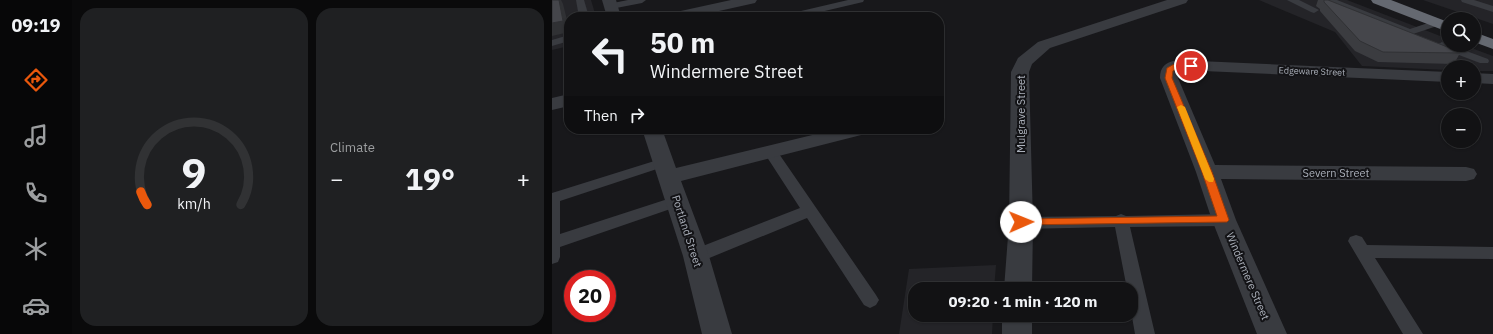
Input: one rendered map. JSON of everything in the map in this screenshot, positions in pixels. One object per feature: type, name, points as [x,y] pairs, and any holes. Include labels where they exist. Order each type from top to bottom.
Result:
[{"type":"highway","points":[[1378,0],[1441,24]]},
{"type":"highway","points":[[1481,40],[1493,44]]},
{"type":"street","points":[[695,12],[750,0]]},
{"type":"street","name":"Mulgrave Street","points":[[1018,282],[1021,222],[1020,72],[1024,62],[1044,45],[1181,0]]},
{"type":"street","name":"Edgeware Street","points":[[1176,65],[1441,77]]},
{"type":"street","name":"Windermere Street","points":[[1176,65],[1169,70],[1169,78],[1207,172],[1224,220],[1272,334]]},
{"type":"street","points":[[1481,78],[1493,79]]},
{"type":"street","points":[[552,104],[564,101]]},
{"type":"street","name":"Portland Street","points":[[654,134],[696,256],[717,334]]},
{"type":"street","points":[[667,170],[770,152],[842,134]]},
{"type":"street","name":"Severn Street","points":[[1207,172],[1466,174]]},
{"type":"street","points":[[1017,334],[1018,322]]},
{"type":"lane","points":[[580,0],[583,12]]},
{"type":"lane","points":[[611,8],[642,0]]},
{"type":"lane","points":[[808,12],[860,0]]},
{"type":"lane","points":[[1291,0],[1314,10]]},
{"type":"lane","points":[[1329,0],[1484,61]]},
{"type":"lane","points":[[1465,0],[1493,9]]},
{"type":"lane","points":[[1410,32],[1441,25]]},
{"type":"lane","points":[[552,43],[564,39]]},
{"type":"lane","points":[[770,152],[870,300]]},
{"type":"lane","points":[[552,257],[552,198],[667,170]]},
{"type":"lane","points":[[552,243],[677,201]]},
{"type":"lane","points":[[696,256],[810,210]]},
{"type":"lane","points":[[1121,220],[1145,334]]},
{"type":"lane","points":[[1021,222],[1224,220]]},
{"type":"lane","points":[[1413,334],[1359,246],[1493,253]]},
{"type":"shaded area","points":[[552,0],[591,0],[595,12],[564,12],[564,47],[552,50]]},
{"type":"shaded area","points":[[1259,0],[1347,0],[1441,36],[1441,52],[1481,52],[1493,56],[1493,71],[1481,71],[1481,60],[1441,60],[1441,70],[1362,66],[1335,32]]},
{"type":"shaded area","points":[[1423,0],[1493,0],[1493,24],[1481,20],[1481,12],[1458,12]]},
{"type":"shaded area","points":[[996,265],[995,282],[908,282],[908,322],[993,322],[992,334],[899,334],[909,269]]},
{"type":"building","points":[[552,0],[559,0],[563,21],[552,23]]},
{"type":"building","points":[[1324,0],[1328,0],[1441,45],[1441,52],[1460,53],[1383,52],[1360,41],[1324,2]]},
{"type":"slow traffic","points":[[1181,107],[1209,179]]},
{"type":"route","points":[[1021,222],[1224,220],[1207,172],[1169,78],[1169,70],[1176,65],[1191,66]]}]
